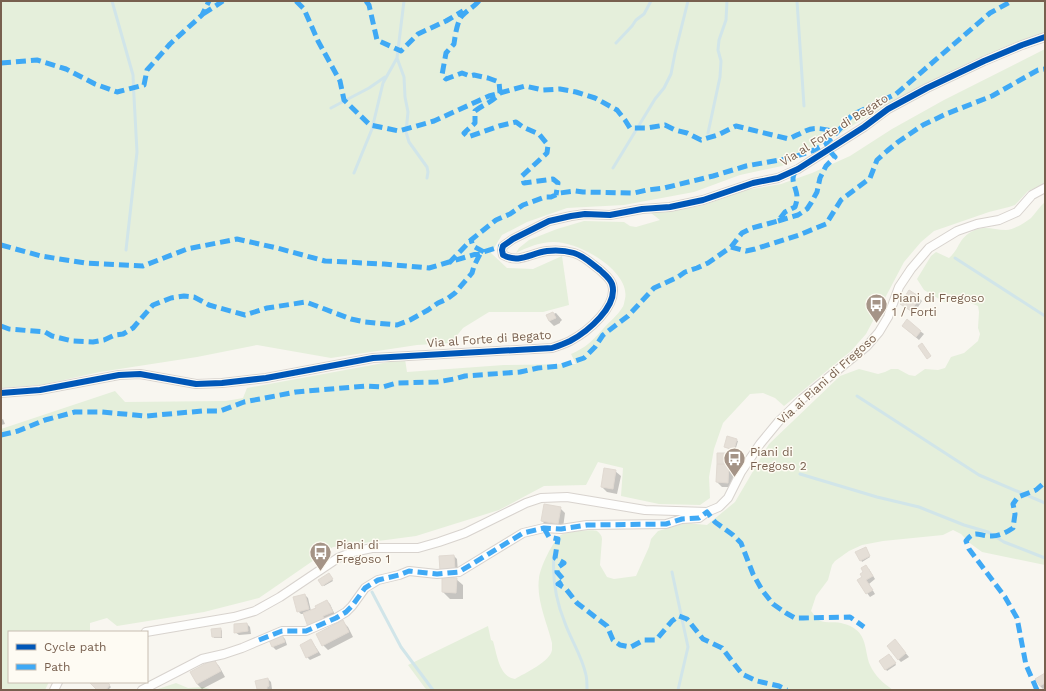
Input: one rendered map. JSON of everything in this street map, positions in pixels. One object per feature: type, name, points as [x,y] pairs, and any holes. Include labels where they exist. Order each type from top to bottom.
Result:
[{"type":"street","name":"Via al Forte di Begato","points":[[1,393],[40,390],[119,375],[140,374],[196,384],[222,383],[266,378],[374,358],[552,348],[570,341],[589,329],[605,312],[613,298],[612,283],[600,270],[575,253],[547,251],[524,258],[508,258],[503,255],[503,246],[513,239],[550,221],[571,216],[585,214],[610,215],[642,208],[670,207],[703,200],[753,183],[778,178],[798,169],[864,127],[888,109],[914,95],[984,60],[1045,37]]},
{"type":"street","name":"Via ai Piani di Fregoso","points":[[142,690],[202,659],[224,654],[282,631],[306,631],[336,618],[346,612],[365,588],[378,580],[409,571],[436,574],[459,572],[523,533],[544,528],[561,529],[587,525],[666,524],[682,519],[700,518],[707,512],[719,507],[728,498],[741,472],[760,444],[779,421],[802,399],[867,346],[875,337],[888,317],[899,287],[911,269],[929,248],[956,231],[977,224],[999,220],[1017,212],[1032,195],[1045,188]]},
{"type":"street","points":[[148,632],[234,617],[255,611],[280,597],[338,558],[353,552],[372,548],[418,548],[439,542],[465,533],[526,503],[541,498],[567,497],[645,510],[707,512]]},
{"type":"green space","points":[[1,1],[1045,1],[1045,33],[974,60],[884,106],[823,144],[782,166],[740,175],[694,192],[624,205],[567,208],[527,222],[502,235],[491,253],[507,268],[533,269],[562,256],[569,305],[543,312],[489,312],[463,328],[451,343],[417,345],[331,358],[257,345],[197,357],[100,372],[41,385],[1,388]]},
{"type":"green space","points":[[1045,49],[1045,184],[1028,191],[1015,205],[989,212],[934,231],[921,242],[904,262],[866,334],[851,351],[784,406],[775,398],[763,393],[750,394],[723,423],[714,449],[709,477],[710,498],[700,505],[659,504],[621,496],[623,468],[598,462],[586,485],[544,486],[499,510],[416,536],[333,547],[259,598],[204,612],[117,626],[107,618],[90,623],[90,631],[8,631],[8,683],[48,683],[45,690],[1,690],[1,429],[115,391],[125,402],[226,401],[243,398],[247,388],[405,359],[407,372],[504,365],[576,364],[571,354],[581,349],[596,337],[623,307],[625,288],[620,278],[601,260],[588,252],[564,243],[543,243],[534,245],[516,253],[519,248],[529,240],[557,229],[584,221],[624,222],[630,226],[636,227],[660,220],[651,213],[701,206],[746,190],[781,184],[812,173],[850,156],[892,129],[944,100]]},
{"type":"green space","points":[[1045,202],[1045,565],[982,552],[961,534],[953,530],[943,535],[883,541],[862,545],[849,551],[835,561],[832,565],[828,580],[816,596],[811,611],[819,621],[838,622],[852,627],[859,632],[864,641],[868,660],[874,673],[893,690],[427,690],[425,688],[408,665],[488,626],[491,640],[493,641],[502,670],[510,677],[515,679],[547,659],[552,650],[552,643],[540,603],[538,586],[539,578],[547,555],[554,542],[561,535],[579,531],[597,531],[602,538],[600,565],[607,577],[614,579],[636,576],[651,539],[658,531],[686,523],[707,525],[735,502],[769,444],[840,376],[859,369],[878,374],[891,369],[898,369],[909,375],[915,376],[925,369],[938,370],[945,368],[951,357],[964,353],[978,341],[980,334],[978,328],[978,306],[958,298],[946,303],[924,290],[917,279],[931,256],[936,252],[949,258],[953,255],[964,237],[977,229],[989,228],[1009,230],[1015,228],[1031,218]]},
{"type":"green space","points":[[176,683],[188,688],[203,687],[210,690],[155,690]]},
{"type":"building","points":[[909,290],[920,297],[911,311],[900,304]]},
{"type":"building","points":[[553,312],[556,318],[549,321],[546,315]]},
{"type":"building","points":[[907,319],[921,331],[916,337],[902,326]]},
{"type":"building","points":[[922,343],[931,356],[927,359],[918,346]]},
{"type":"building","points":[[727,436],[737,439],[734,450],[724,447]]},
{"type":"building","points":[[717,453],[732,453],[732,464],[717,464]]},
{"type":"building","points":[[717,464],[729,464],[728,483],[716,482]]},
{"type":"building","points":[[604,468],[616,470],[613,489],[601,487]]},
{"type":"building","points":[[544,504],[561,507],[558,524],[541,521]]},
{"type":"building","points":[[866,547],[870,556],[860,561],[855,552]]},
{"type":"building","points":[[454,555],[455,570],[440,571],[439,556]]},
{"type":"building","points":[[866,565],[873,576],[866,580],[873,590],[866,594],[857,580],[862,577],[860,574],[863,572],[861,568]]},
{"type":"building","points":[[329,573],[333,579],[322,586],[318,580]]},
{"type":"building","points":[[442,577],[457,578],[456,593],[442,592]]},
{"type":"building","points":[[305,594],[309,609],[297,612],[293,597]]},
{"type":"building","points":[[327,600],[333,612],[323,616],[324,620],[308,627],[303,613],[316,608],[315,606]]},
{"type":"building","points":[[343,620],[349,632],[322,646],[316,634]]},
{"type":"building","points":[[247,623],[248,631],[234,633],[234,624]]},
{"type":"building","points":[[221,628],[221,637],[212,637],[211,629]]},
{"type":"building","points":[[282,634],[285,642],[272,647],[269,640]]},
{"type":"building","points":[[311,639],[318,652],[306,658],[300,645]]},
{"type":"building","points":[[895,639],[906,653],[898,660],[887,646]]},
{"type":"building","points":[[889,654],[896,663],[885,670],[879,661]]},
{"type":"building","points":[[214,659],[221,671],[197,684],[190,672]]},
{"type":"building","points":[[1045,673],[1045,683],[1040,686],[1035,679]]},
{"type":"building","points":[[268,678],[269,686],[267,687],[267,690],[257,689],[255,681]]},
{"type":"building","points":[[90,683],[108,683],[110,685],[106,690],[97,690]]},
{"type":"waterway","points":[[112,1],[133,75],[137,152],[126,250]]},
{"type":"waterway","points":[[354,173],[372,129],[383,83],[397,58],[404,1]]},
{"type":"waterway","points":[[616,43],[636,20],[644,14],[651,1]]},
{"type":"waterway","points":[[613,168],[655,99],[664,88],[671,74],[688,1]]},
{"type":"waterway","points":[[708,133],[720,77],[721,61],[718,50],[719,40],[726,20],[727,1]]},
{"type":"waterway","points":[[797,1],[804,106]]},
{"type":"waterway","points":[[397,58],[404,77],[405,97],[408,112],[406,132],[409,142],[427,167],[427,178]]},
{"type":"waterway","points":[[331,108],[369,88],[385,77]]},
{"type":"waterway","points":[[955,258],[1045,316]]},
{"type":"waterway","points":[[857,396],[979,475],[1045,503]]},
{"type":"waterway","points":[[800,474],[877,497],[919,507],[964,525],[988,532],[1004,542],[1045,558]]},
{"type":"waterway","points":[[554,556],[554,582],[557,598],[567,629],[584,668],[587,678],[587,690]]},
{"type":"waterway","points":[[672,572],[688,647],[678,690]]},
{"type":"waterway","points":[[372,592],[401,647],[433,690]]},
{"type":"marked path","points":[[1,63],[37,60],[66,69],[95,84],[117,92],[144,85],[147,70],[170,44],[202,15],[209,1]]},
{"type":"marked path","points":[[203,14],[223,1]]},
{"type":"marked path","points":[[296,1],[304,9],[318,41],[340,81],[344,100],[370,125],[399,131],[434,121],[489,96],[525,86],[543,90],[560,89],[595,98],[617,110],[630,128],[647,128],[665,125],[701,140],[718,135],[736,126],[789,139],[811,129],[821,129],[835,132],[836,134]]},
{"type":"marked path","points":[[366,1],[369,5],[377,40],[401,51],[418,34],[463,11]]},
{"type":"marked path","points":[[479,1],[460,18],[456,29],[454,44],[446,53],[442,75],[446,79],[462,73],[470,76],[474,75],[488,78],[499,82],[500,93],[491,101],[475,111],[475,123],[464,133],[468,137],[499,126],[516,122],[539,134],[548,145],[547,153],[522,176],[524,183],[553,179],[558,183],[556,195]]},
{"type":"marked path","points":[[449,263],[471,240],[496,220],[510,214],[523,205],[545,197],[575,191],[634,193],[664,188],[746,166],[791,158],[812,151],[825,144],[833,137],[852,115],[896,94],[990,13],[1012,1]]},
{"type":"marked path","points":[[731,247],[746,251],[755,249],[799,235],[826,224],[841,200],[870,178],[877,160],[898,142],[923,125],[946,114],[992,96],[1038,70],[1045,69]]},
{"type":"marked path","points":[[778,221],[798,215],[807,209],[817,192],[820,178],[826,166],[835,157],[827,148]]},
{"type":"marked path","points":[[1,435],[18,431],[45,420],[75,412],[102,412],[146,416],[202,411],[220,411],[244,402],[296,392],[366,386],[383,387],[397,383],[437,382],[465,376],[520,372],[538,368],[561,366],[584,358],[595,347],[603,335],[628,316],[654,288],[678,277],[685,272],[708,263],[731,247],[742,233],[752,228],[778,221],[785,212],[795,207],[797,194],[793,176],[797,170]]},
{"type":"marked path","points":[[1,245],[41,256],[85,263],[143,266],[187,249],[237,239],[325,261],[429,268],[503,246]]},
{"type":"marked path","points":[[1,326],[9,329],[45,332],[52,336],[72,341],[93,342],[123,334],[133,328],[153,305],[171,298],[184,296],[194,297],[209,305],[245,315],[267,308],[306,302],[351,319],[397,325],[410,320],[455,293],[472,273],[480,254],[484,252],[473,246],[471,240]]},
{"type":"marked path","points":[[1037,690],[1026,665],[1017,618],[1005,597],[969,549],[966,541],[969,537],[975,534],[995,536],[1003,534],[1013,528],[1015,514],[1013,504],[1018,497],[1036,490],[1045,482]]},
{"type":"marked path","points":[[259,640],[282,631],[306,631],[336,618],[352,606],[365,588],[378,580],[409,571],[437,574],[459,572],[523,533],[544,528],[561,529],[587,525],[666,524],[682,519],[699,518],[707,512],[715,522],[741,543],[753,574],[762,590],[773,604],[795,618],[850,617],[864,627]]},
{"type":"marked path","points":[[544,528],[549,537],[558,539],[555,558],[564,563],[557,568],[557,572],[564,580],[558,584],[566,589],[577,603],[607,626],[613,640],[620,645],[631,647],[644,640],[656,640],[672,621],[679,616],[687,619],[703,639],[722,648],[742,674],[757,681],[779,686],[787,690]]},
{"type":"cycle path","points":[[1,393],[40,390],[119,375],[140,374],[196,384],[222,383],[266,378],[373,358],[552,348],[577,337],[593,325],[611,301],[613,292],[612,284],[600,270],[578,254],[561,251],[547,251],[520,258],[503,255],[503,246],[513,239],[549,221],[585,214],[610,215],[642,209],[670,207],[703,200],[753,183],[778,178],[798,169],[864,127],[888,109],[927,88],[984,61],[1045,37]]},
{"type":"place","name":"Piani di Fregoso 1 / Forti","points":[[876,324]]},
{"type":"place","name":"Piani di Fregoso 2","points":[[734,478]]},
{"type":"place","name":"Piani di Fregoso 1","points":[[321,572]]}]
